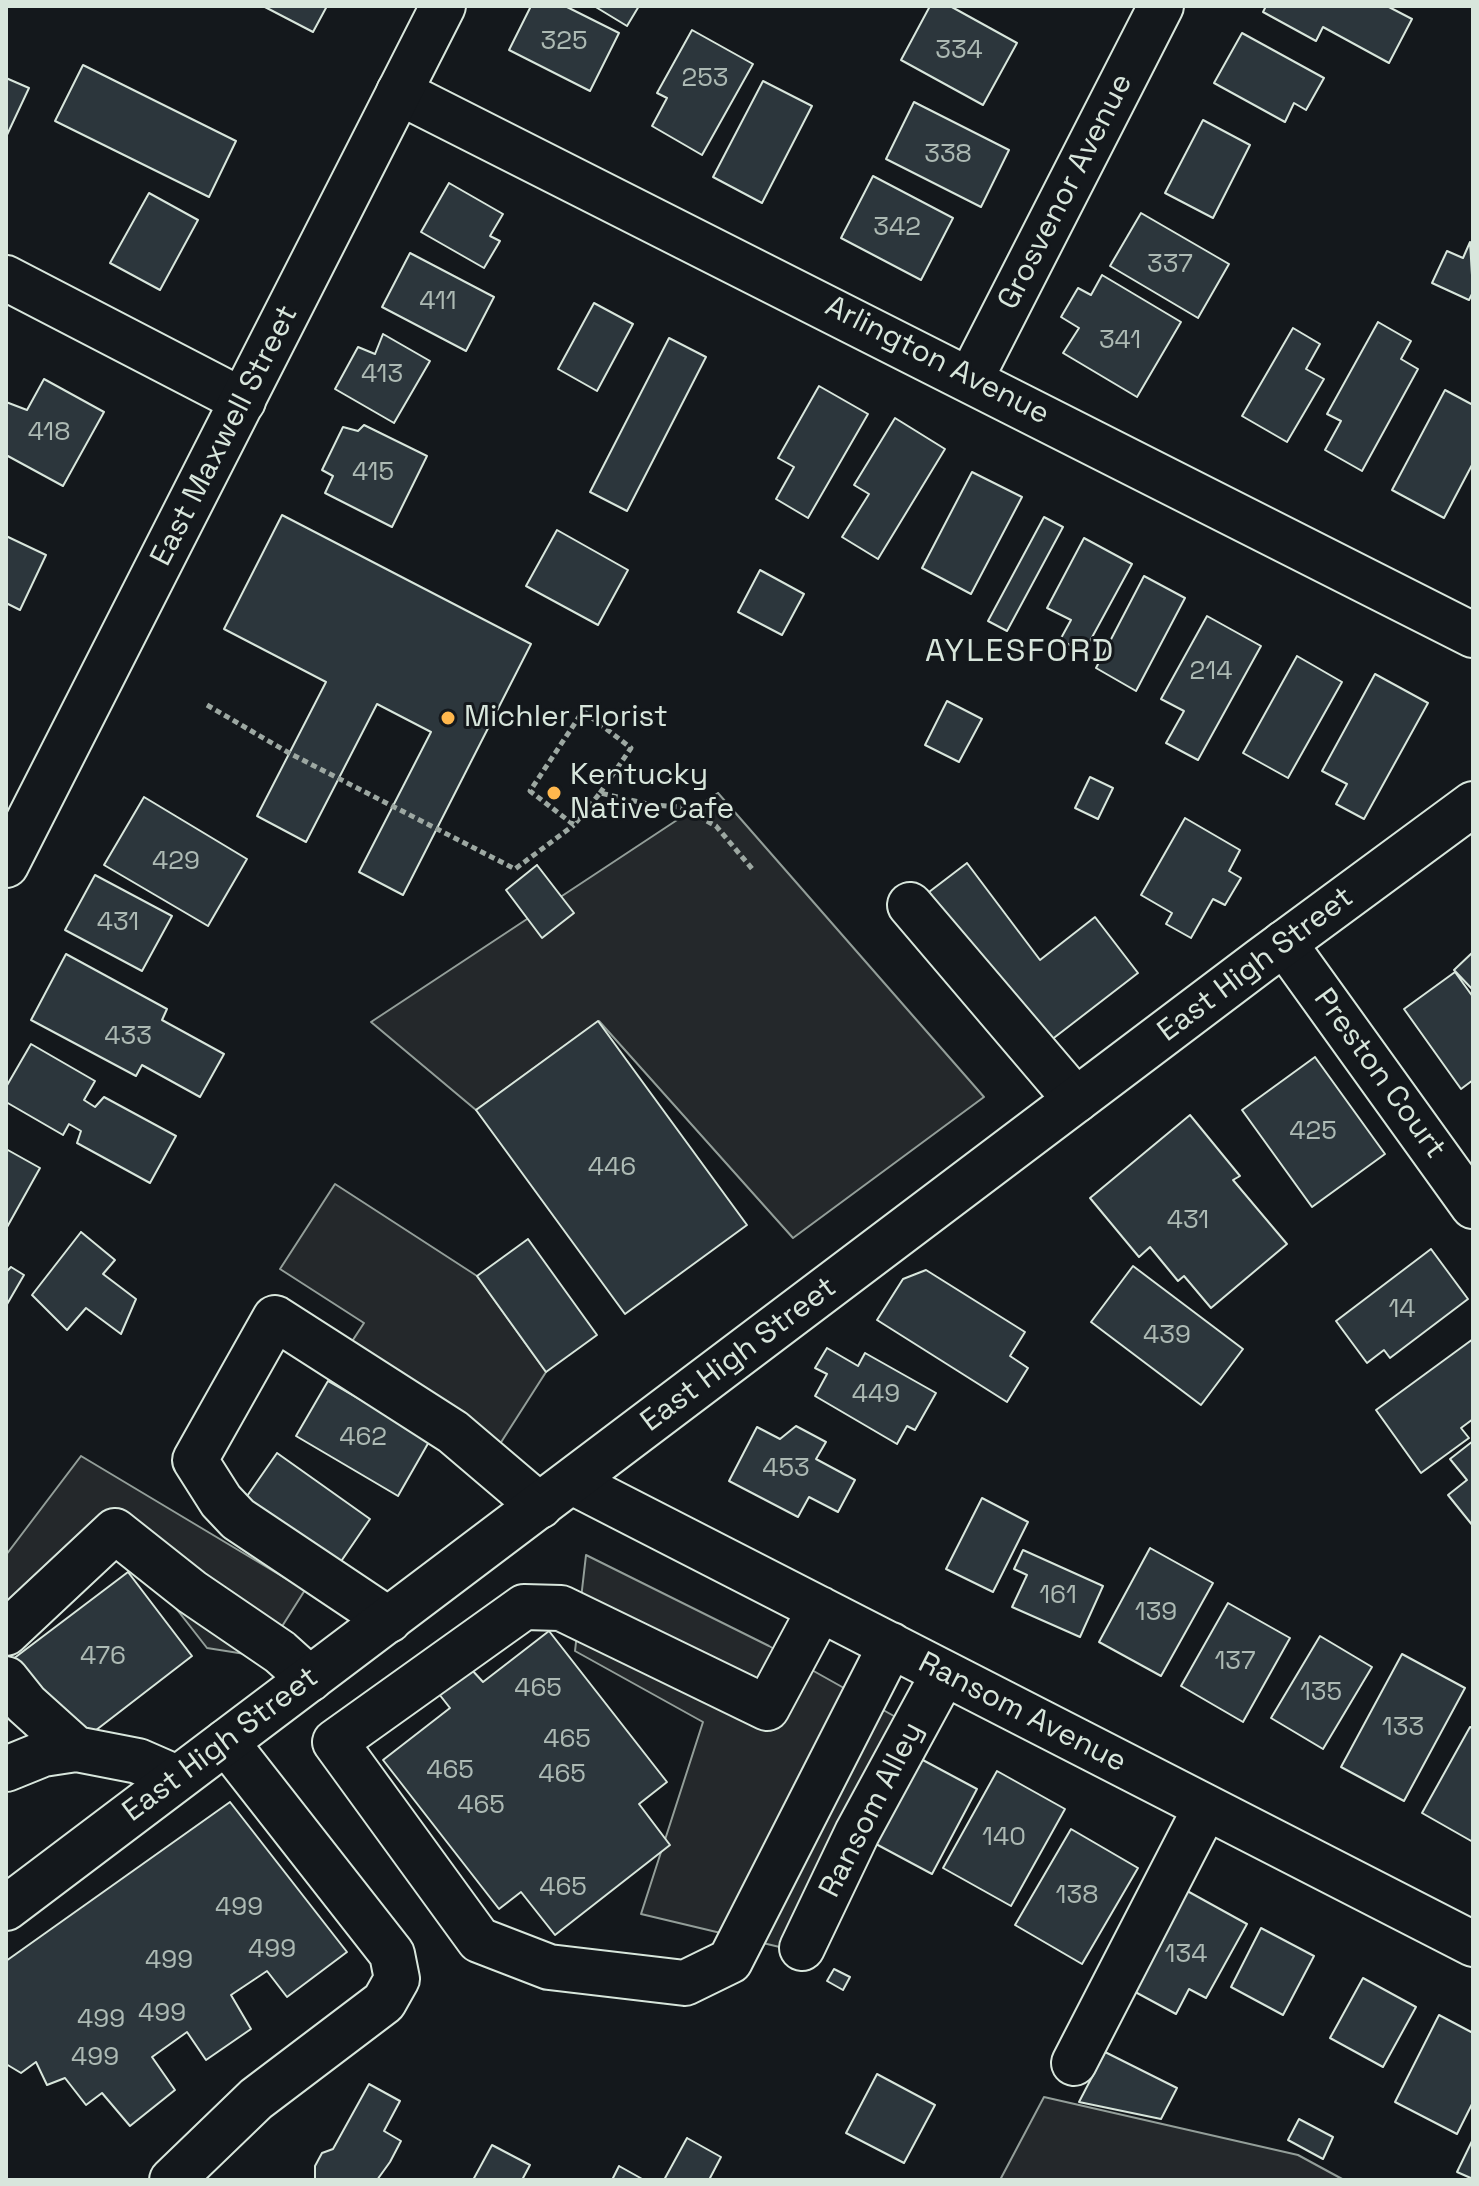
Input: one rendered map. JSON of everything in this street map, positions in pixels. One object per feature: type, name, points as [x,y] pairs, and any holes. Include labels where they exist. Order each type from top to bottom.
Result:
[{"type":"street","name":"East Maxwell Street","points":[[6,865],[443,6]]},
{"type":"street","name":"Grosvenor Avenue","points":[[971,378],[1161,6]]},
{"type":"street","name":"Arlington Avenue","points":[[399,92],[971,378],[1473,635]]},
{"type":"street","points":[[6,278],[243,401]]},
{"type":"street","name":"East High Street","points":[[6,1908],[1284,943],[1473,804]]},
{"type":"street","points":[[910,905],[1076,1100]]},
{"type":"street","name":"Preston Court","points":[[1284,943],[1473,1206]]},
{"type":"street","name":"Ransom Avenue","points":[[389,1620],[238,1519],[221,1501],[195,1460],[275,1318],[556,1494],[820,1609],[1473,1944]]},
{"type":"street","points":[[6,1633],[115,1531],[192,1592],[280,1652],[310,1679]]},
{"type":"street","points":[[820,1609],[767,1708],[561,1608],[524,1607],[335,1742],[479,1940],[549,1967],[685,1983],[730,1961],[891,1645]]},
{"type":"street","name":"Ransom Alley","points":[[802,1948],[857,1833],[944,1673]]},
{"type":"street","points":[[6,1679],[26,1704],[76,1749]]},
{"type":"street","points":[[172,2180],[256,2099],[384,2002],[397,1979],[392,1954],[226,1742]]},
{"type":"street","points":[[6,1769],[43,1754],[76,1749],[138,1761],[177,1778]]},
{"type":"street","points":[[1074,2063],[1206,1807]]},
{"type":"path","points":[[207,705],[289,753],[515,869],[574,825],[631,748],[583,711],[530,791],[574,825]]},
{"type":"path","points":[[600,793],[652,805],[681,807],[716,826],[754,871]]},
{"type":"shaded area","points":[[718,793],[984,1097],[793,1238],[599,1021],[476,1110],[371,1022]]},
{"type":"shaded area","points":[[335,1184],[477,1276],[546,1372],[498,1447],[347,1349],[364,1323],[280,1269]]},
{"type":"shaded area","points":[[81,1456],[305,1590],[281,1628],[245,1654],[207,1648],[129,1548],[6,1639],[6,1555]]},
{"type":"shaded area","points":[[586,1555],[769,1646],[901,1720],[788,1949],[641,1914],[703,1722],[575,1651]]},
{"type":"shaded area","points":[[1044,2097],[1298,2155],[1344,2180],[1000,2180]]},
{"type":"building","points":[[263,6],[327,6],[313,32]]},
{"type":"building","points":[[531,6],[565,6],[619,33],[590,91],[509,50]]},
{"type":"building","points":[[594,6],[639,6],[627,26]]},
{"type":"building","points":[[930,6],[950,6],[1017,43],[983,105],[901,60]]},
{"type":"building","points":[[1266,6],[1387,6],[1412,19],[1389,63],[1323,27],[1316,41],[1263,12]]},
{"type":"building","points":[[692,30],[753,64],[702,155],[652,126],[667,98],[657,93]]},
{"type":"building","points":[[1242,33],[1324,78],[1306,110],[1294,103],[1285,122],[1214,83]]},
{"type":"building","points":[[83,65],[236,141],[209,197],[55,121]]},
{"type":"building","points":[[6,78],[29,88],[6,137]]},
{"type":"building","points":[[763,81],[812,106],[762,203],[713,177]]},
{"type":"building","points":[[914,102],[1009,150],[981,207],[886,159]]},
{"type":"building","points":[[1203,120],[1250,145],[1213,218],[1165,193]]},
{"type":"building","points":[[873,176],[953,218],[921,280],[841,238]]},
{"type":"building","points":[[449,183],[503,214],[490,236],[500,241],[484,268],[421,232]]},
{"type":"building","points":[[149,193],[198,220],[160,290],[110,263]]},
{"type":"building","points":[[1141,213],[1229,264],[1198,318],[1110,266]]},
{"type":"building","points":[[1470,242],[1473,292],[1469,300],[1432,283],[1447,251],[1463,258]]},
{"type":"building","points":[[410,253],[494,297],[466,351],[382,307]]},
{"type":"building","points":[[1102,275],[1181,322],[1137,397],[1063,353],[1079,328],[1061,317],[1078,288],[1091,295]]},
{"type":"building","points":[[594,303],[633,324],[597,391],[558,369]]},
{"type":"building","points":[[1378,322],[1411,341],[1401,359],[1418,369],[1362,471],[1325,450],[1341,421],[1327,414]]},
{"type":"building","points":[[1293,328],[1320,344],[1306,369],[1324,379],[1287,442],[1242,416]]},
{"type":"building","points":[[383,334],[430,361],[394,423],[335,389],[358,347],[375,354]]},
{"type":"building","points":[[669,338],[706,357],[627,511],[590,492]]},
{"type":"building","points":[[44,379],[104,412],[63,486],[6,455],[6,402],[27,410]]},
{"type":"building","points":[[819,386],[868,414],[808,518],[776,499],[794,467],[778,458]]},
{"type":"building","points":[[1445,390],[1473,405],[1473,463],[1444,518],[1392,490]]},
{"type":"building","points":[[895,418],[945,449],[878,559],[842,537],[869,494],[854,485]]},
{"type":"building","points":[[364,425],[427,456],[392,527],[325,493],[333,476],[322,470],[343,427],[358,431]]},
{"type":"building","points":[[972,472],[1022,497],[971,594],[922,568]]},
{"type":"building","name":"Michler Florist","points":[[282,515],[531,644],[403,895],[359,872],[431,732],[377,704],[306,842],[257,816],[326,682],[224,629]]},
{"type":"building","points":[[1044,517],[1063,527],[1007,631],[988,621]]},
{"type":"building","points":[[557,530],[628,570],[598,625],[526,586]]},
{"type":"building","points":[[6,536],[46,555],[20,610],[6,603]]},
{"type":"building","points":[[1084,538],[1132,564],[1084,652],[1060,640],[1071,620],[1047,608]]},
{"type":"building","points":[[760,570],[804,594],[782,635],[738,612]]},
{"type":"building","points":[[1144,576],[1185,598],[1136,691],[1096,668]]},
{"type":"building","points":[[1207,616],[1261,646],[1198,760],[1166,743],[1184,711],[1161,699]]},
{"type":"building","points":[[1297,656],[1342,682],[1288,778],[1243,753]]},
{"type":"building","points":[[1375,674],[1428,703],[1364,819],[1336,804],[1347,784],[1322,771]]},
{"type":"building","points":[[947,701],[982,719],[959,762],[925,745]]},
{"type":"building","points":[[1090,777],[1113,788],[1098,819],[1075,808]]},
{"type":"building","points":[[144,797],[247,859],[208,926],[104,865]]},
{"type":"building","points":[[1185,818],[1240,850],[1229,871],[1241,878],[1225,905],[1213,899],[1191,938],[1166,924],[1172,913],[1141,895]]},
{"type":"building","points":[[967,863],[1040,960],[1095,917],[1138,973],[1046,1044],[929,892]]},
{"type":"building","points":[[537,865],[574,913],[542,938],[506,890]]},
{"type":"building","points":[[95,875],[172,916],[142,971],[65,930]]},
{"type":"building","points":[[1473,952],[1473,990],[1454,970]]},
{"type":"building","points":[[66,954],[167,1009],[162,1020],[224,1054],[200,1097],[142,1065],[136,1076],[31,1020]]},
{"type":"building","points":[[1455,972],[1473,997],[1473,1080],[1461,1089],[1404,1009]]},
{"type":"building","points":[[598,1021],[747,1225],[625,1314],[476,1110]]},
{"type":"building","points":[[31,1044],[95,1081],[84,1100],[95,1107],[104,1097],[176,1136],[150,1183],[77,1143],[81,1131],[69,1124],[63,1135],[6,1102],[6,1087]]},
{"type":"building","points":[[1315,1057],[1385,1154],[1312,1207],[1242,1110]]},
{"type":"building","points":[[1190,1115],[1240,1176],[1233,1180],[1287,1244],[1211,1308],[1184,1276],[1178,1281],[1150,1247],[1139,1257],[1090,1198]]},
{"type":"building","points":[[6,1149],[40,1168],[6,1229]]},
{"type":"building","points":[[81,1232],[115,1260],[103,1274],[136,1299],[121,1334],[86,1308],[67,1330],[32,1295]]},
{"type":"building","points":[[528,1239],[597,1335],[546,1372],[477,1276]]},
{"type":"building","points":[[1431,1249],[1468,1299],[1390,1358],[1384,1350],[1367,1363],[1336,1321]]},
{"type":"building","points":[[1133,1266],[1243,1349],[1201,1405],[1091,1322]]},
{"type":"building","points":[[11,1267],[24,1275],[6,1306],[6,1272]]},
{"type":"building","points":[[926,1270],[1025,1332],[1010,1356],[1028,1368],[1007,1402],[877,1320],[903,1279]]},
{"type":"building","points":[[1473,1339],[1473,1419],[1461,1428],[1469,1438],[1421,1473],[1376,1410]]},
{"type":"building","points":[[827,1348],[858,1366],[865,1353],[936,1393],[915,1430],[907,1426],[897,1444],[815,1396],[827,1374],[815,1368]]},
{"type":"building","points":[[328,1381],[430,1440],[398,1496],[296,1436]]},
{"type":"building","points":[[796,1426],[826,1442],[816,1459],[855,1480],[838,1512],[809,1497],[798,1517],[729,1481],[757,1427],[780,1439]]},
{"type":"building","points":[[1473,1441],[1473,1526],[1448,1495],[1467,1480],[1450,1459]]},
{"type":"building","points":[[277,1453],[370,1519],[331,1576],[245,1499]]},
{"type":"building","points":[[982,1498],[1028,1522],[993,1592],[946,1569]]},
{"type":"building","points":[[1150,1548],[1213,1583],[1161,1676],[1099,1642]]},
{"type":"building","points":[[1023,1550],[1103,1586],[1080,1637],[1012,1607],[1027,1575],[1014,1569]]},
{"type":"building","points":[[128,1572],[192,1656],[78,1744],[13,1659]]},
{"type":"building","points":[[1228,1603],[1290,1638],[1243,1722],[1181,1686]]},
{"type":"building","points":[[549,1631],[667,1782],[639,1804],[670,1845],[555,1935],[521,1892],[499,1909],[383,1760],[450,1708],[439,1694],[471,1669],[483,1682]]},
{"type":"building","points":[[1320,1636],[1372,1667],[1323,1749],[1271,1718]]},
{"type":"building","points":[[1402,1654],[1465,1688],[1404,1801],[1341,1767]]},
{"type":"building","points":[[1470,1727],[1473,1728],[1473,1842],[1422,1813]]},
{"type":"building","points":[[906,1751],[977,1789],[932,1874],[861,1836]]},
{"type":"building","points":[[997,1771],[1065,1809],[1011,1906],[943,1868]]},
{"type":"building","points":[[230,1802],[347,1952],[287,1997],[267,1971],[231,1995],[251,2029],[206,2060],[187,2032],[152,2057],[175,2090],[130,2126],[102,2093],[86,2105],[65,2078],[47,2085],[36,2062],[21,2073],[6,2064],[6,1961]]},
{"type":"building","points":[[1071,1829],[1138,1868],[1082,1964],[1015,1925]]},
{"type":"building","points":[[1180,1887],[1247,1924],[1206,1998],[1189,1989],[1176,2014],[1126,1987]]},
{"type":"building","points":[[1261,1928],[1314,1956],[1283,2015],[1231,1987]]},
{"type":"building","points":[[834,1969],[850,1977],[843,1990],[827,1981]]},
{"type":"building","points":[[1363,1978],[1416,2007],[1383,2067],[1330,2038]]},
{"type":"building","points":[[1439,2015],[1473,2033],[1473,2102],[1457,2134],[1395,2102]]},
{"type":"building","points":[[1105,2052],[1177,2088],[1161,2119],[1079,2102]]},
{"type":"building","points":[[877,2074],[935,2105],[904,2163],[846,2133]]},
{"type":"building","points":[[369,2084],[400,2101],[384,2131],[401,2141],[390,2162],[377,2180],[315,2180],[315,2166],[322,2153],[333,2149]]},
{"type":"building","points":[[1299,2119],[1333,2137],[1323,2159],[1288,2140]]},
{"type":"building","points":[[687,2138],[721,2157],[709,2180],[664,2180]]},
{"type":"building","points":[[1473,2139],[1473,2179],[1457,2172]]},
{"type":"building","points":[[492,2145],[530,2165],[522,2180],[473,2180]]},
{"type":"building","points":[[619,2166],[644,2180],[612,2180]]},
{"type":"place","name":"Michler Florist","points":[[448,718]]},
{"type":"place","name":"Kentucky Native Cafe","points":[[554,793]]},
{"type":"district","name":"AYLESFORD","points":[[1020,652]]}]
